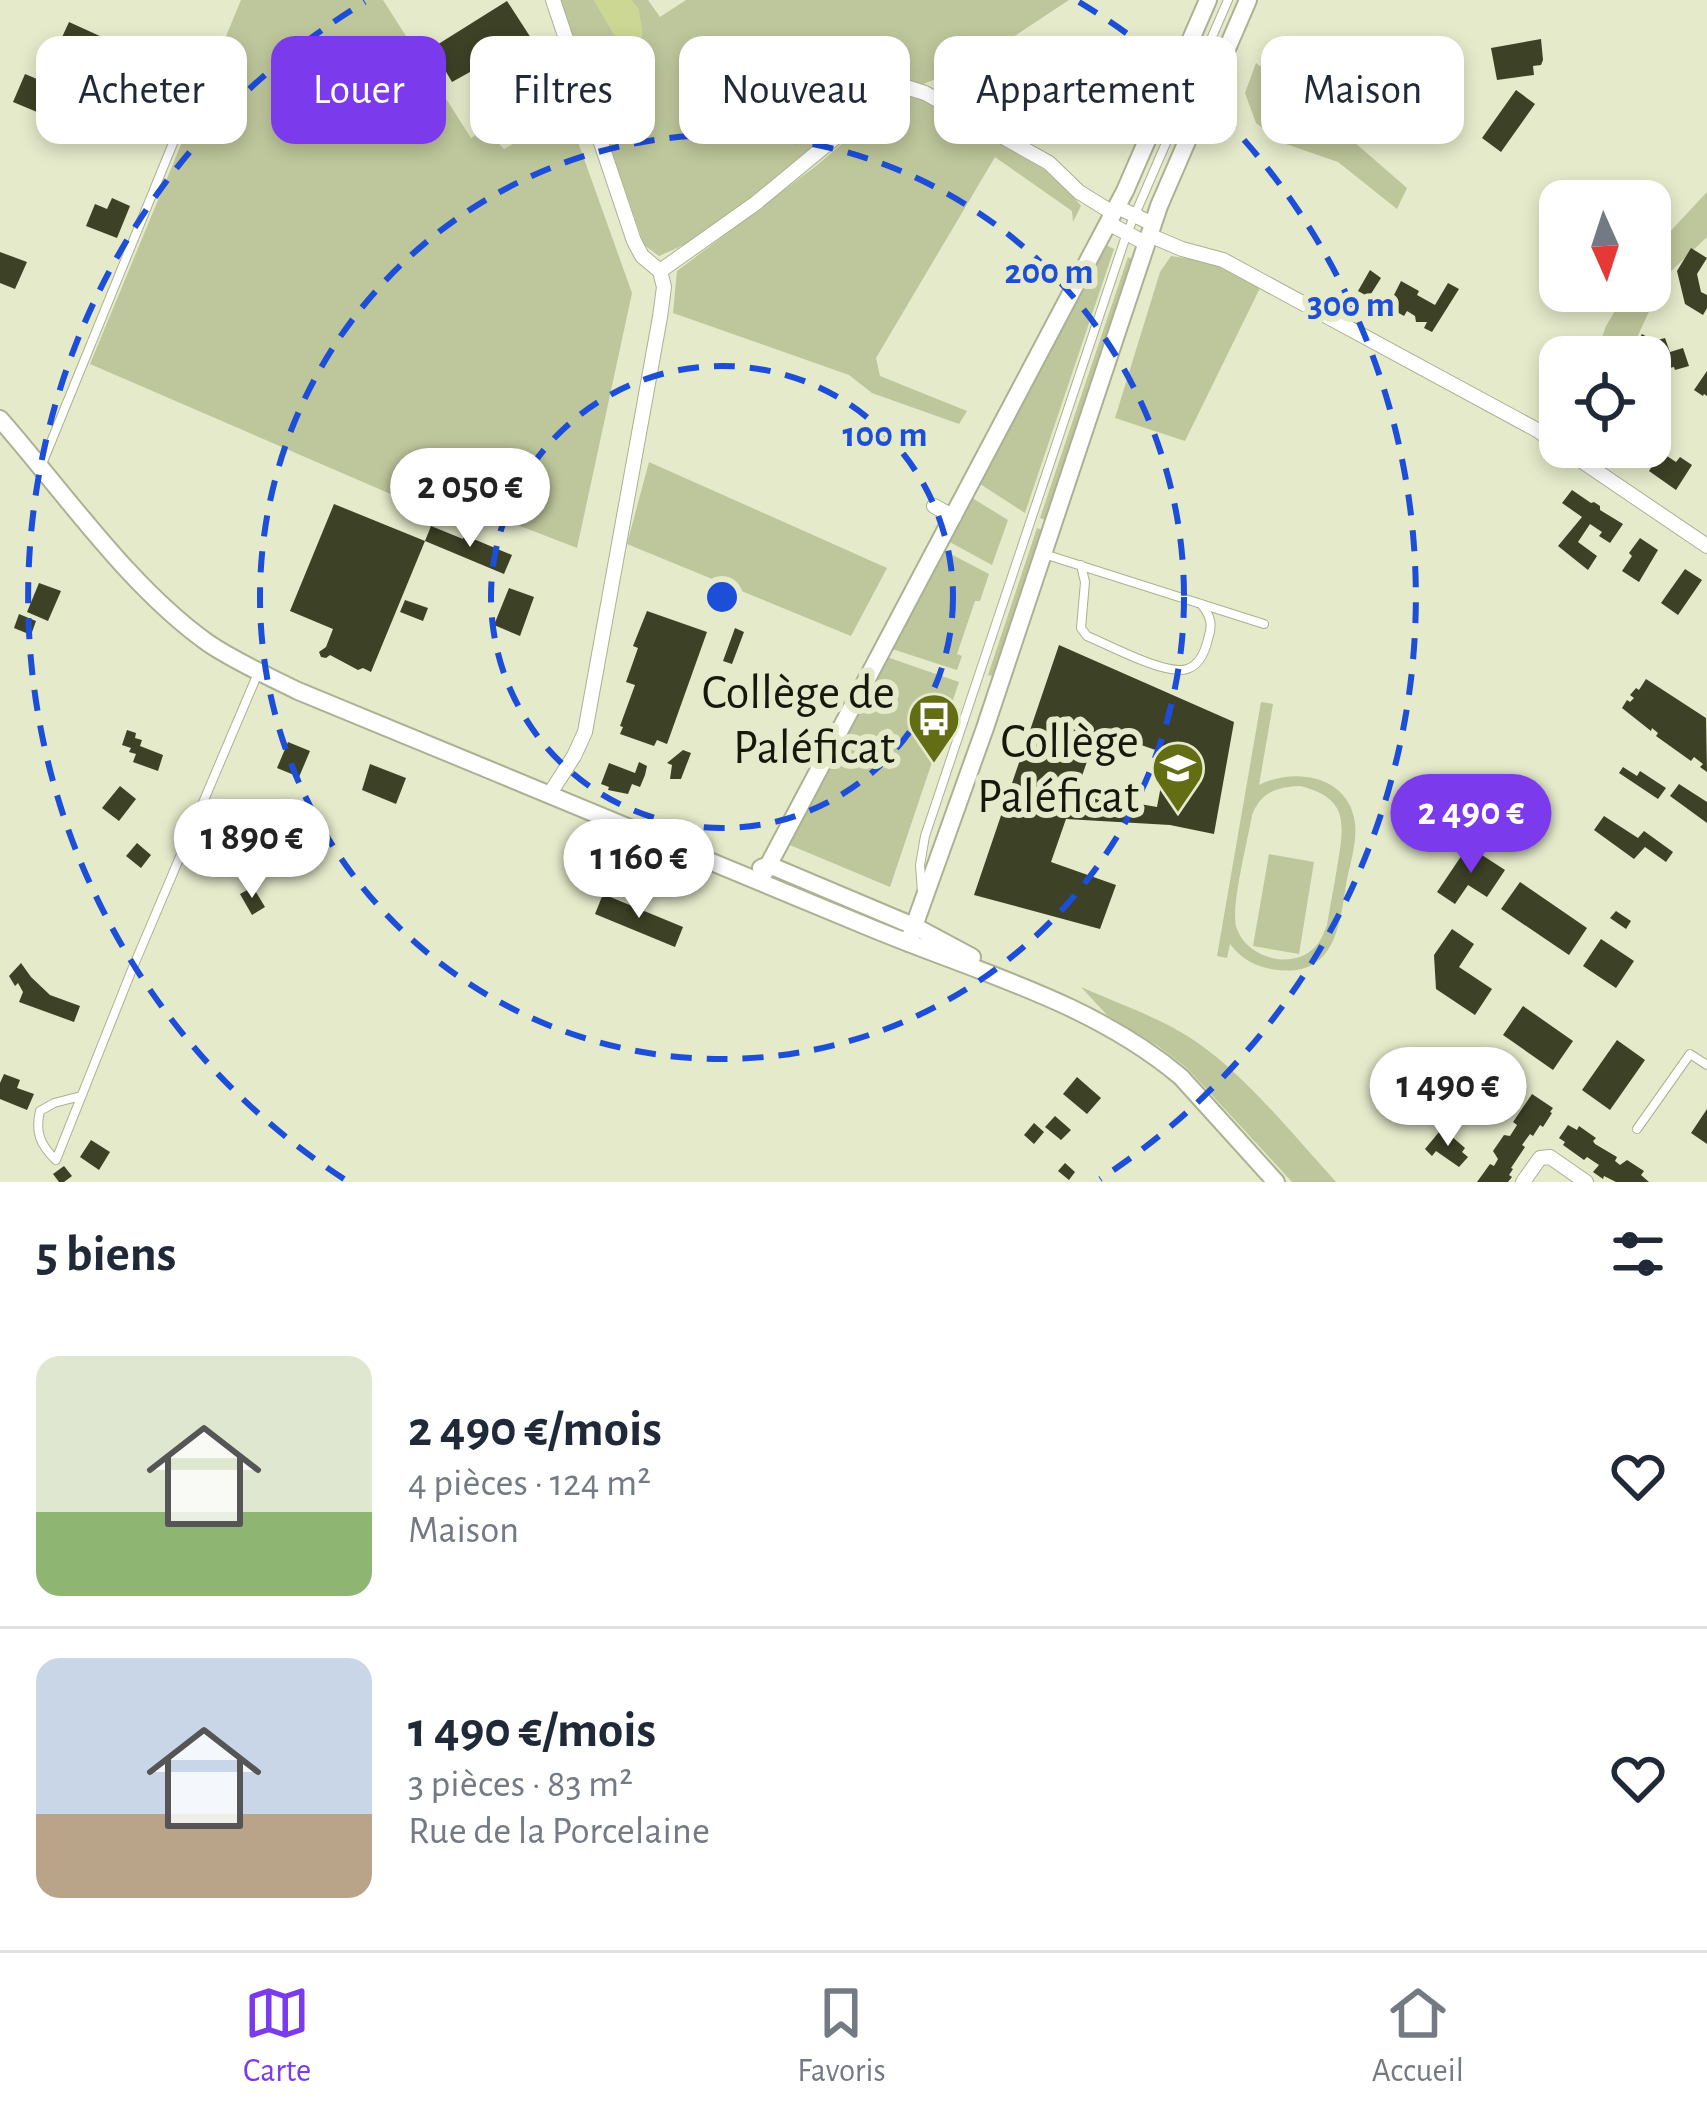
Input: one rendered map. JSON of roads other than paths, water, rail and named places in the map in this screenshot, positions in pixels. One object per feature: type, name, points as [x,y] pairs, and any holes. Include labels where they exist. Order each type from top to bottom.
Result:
[{"type":"street","points":[[549,795],[585,732],[664,286],[660,271],[634,242],[553,0]]},
{"type":"street","points":[[757,874],[954,517],[1113,214],[1208,0]]},
{"type":"street","points":[[919,938],[925,899],[1146,230],[1248,0]]},
{"type":"street","points":[[660,271],[757,202],[894,89],[909,88],[1062,172],[1078,192],[1113,214],[1182,249],[1223,260],[1539,431]]},
{"type":"street","points":[[1113,214],[1127,233],[1146,230]]},
{"type":"street","points":[[0,419],[131,572],[210,644],[259,672],[549,795],[919,938],[1098,1022],[1181,1077],[1276,1182]]},
{"type":"street","points":[[1592,468],[1707,546]]},
{"type":"street","points":[[934,506],[954,517]]},
{"type":"street","points":[[1523,1182],[1540,1158],[1550,1157],[1586,1182]]},
{"type":"lane","points":[[1146,230],[1228,0]]},
{"type":"lane","points":[[41,467],[173,144]]},
{"type":"lane","points":[[925,899],[919,878],[928,828],[1127,233]]},
{"type":"lane","points":[[1042,553],[1264,624]]},
{"type":"lane","points":[[1081,565],[1084,597],[1080,617],[1087,636],[1166,668],[1190,668],[1199,662],[1211,624],[1201,604]]},
{"type":"lane","points":[[81,1096],[40,1111],[37,1125],[42,1146],[56,1160],[259,672]]},
{"type":"lane","points":[[1637,1129],[1690,1054],[1707,1065]]},
{"type":"place","name":"Collège de Paléficat","points":[[934,765]]},
{"type":"place","name":"Collège Paléficat","points":[[1178,814]]}]
